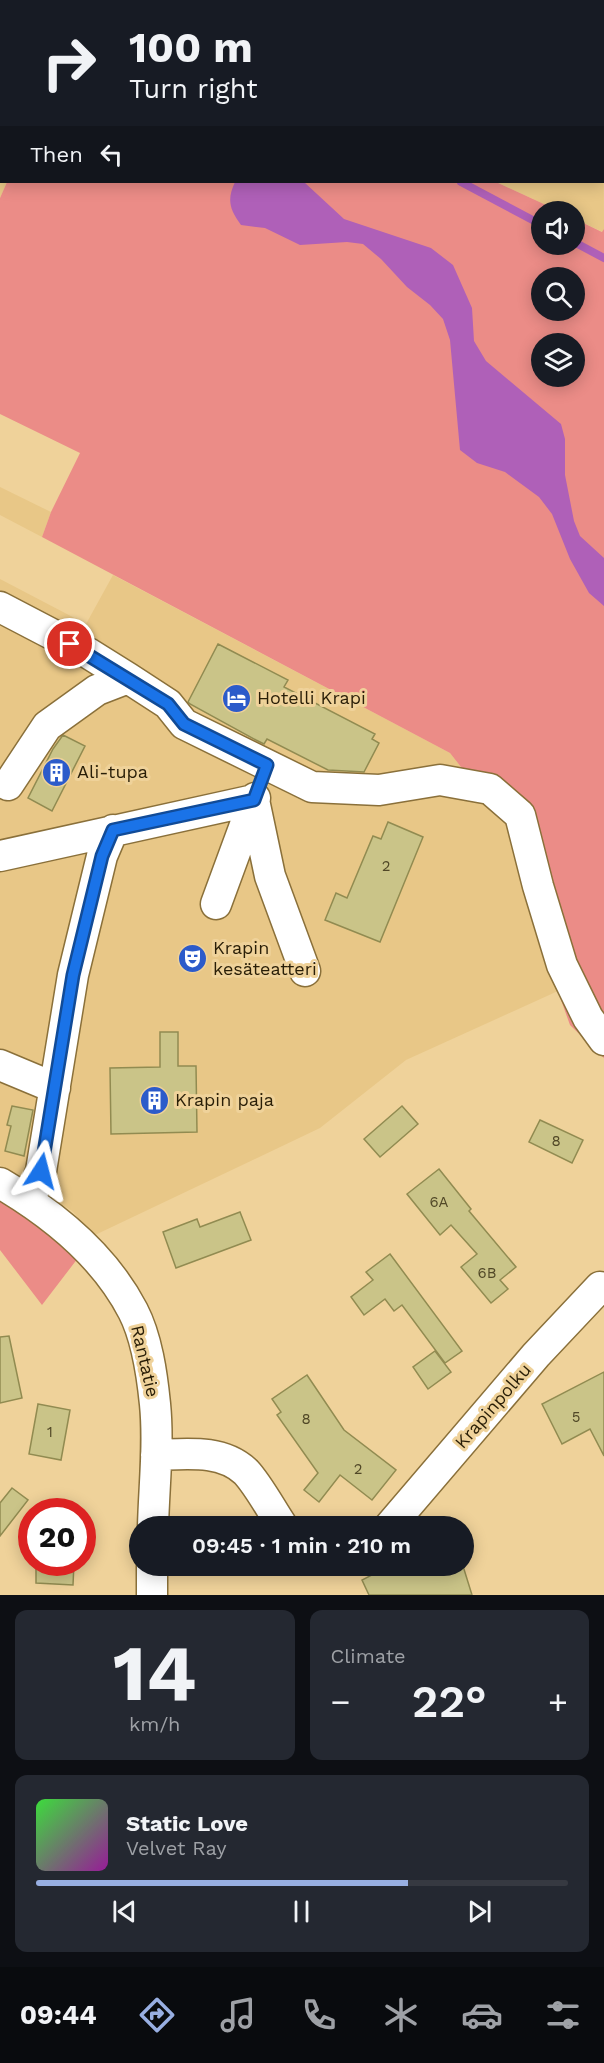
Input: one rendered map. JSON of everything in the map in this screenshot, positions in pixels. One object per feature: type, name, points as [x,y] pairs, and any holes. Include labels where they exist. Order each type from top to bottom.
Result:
[{"type":"street","points":[[0,607],[88,653],[128,678],[168,704],[184,724],[312,787],[379,790],[440,780],[490,789],[520,816],[562,965],[588,1018],[604,1040]]},
{"type":"street","points":[[8,785],[47,726],[97,690],[128,678]]},
{"type":"street","points":[[216,903],[267,765]]},
{"type":"street","points":[[0,856],[254,800]]},
{"type":"street","points":[[254,800],[270,876],[305,971]]},
{"type":"street","points":[[30,1200],[41,1171],[73,975],[102,856],[113,830]]},
{"type":"street","points":[[0,1065],[55,1088]]},
{"type":"street","name":"Rantatie","points":[[0,1183],[30,1200],[77,1238],[112,1279],[134,1312],[147,1352],[155,1404],[153,1516]]},
{"type":"street","name":"Krapinpolku","points":[[398,1516],[536,1355],[600,1287]]},
{"type":"street","points":[[156,1455],[202,1453],[227,1460],[246,1472],[276,1516]]},
{"type":"street","points":[[152,1576],[152,1595]]},
{"type":"shaded area","points":[[0,183],[7,183],[0,198]]},
{"type":"shaded area","points":[[7,183],[498,183],[537,201],[531,201],[531,255],[585,255],[585,224],[602,232],[604,229],[604,1058],[570,1025],[546,958],[527,884],[505,823],[450,753],[42,537],[51,512],[80,453],[0,414],[0,198]]},
{"type":"shaded area","points":[[235,183],[305,183],[344,219],[431,248],[453,265],[472,308],[474,341],[486,361],[561,424],[565,439],[565,475],[574,521],[580,536],[604,558],[604,606],[589,593],[570,559],[552,514],[539,497],[505,472],[477,463],[460,450],[450,340],[443,319],[363,244],[347,242],[300,245],[265,228],[241,225],[230,204]]},
{"type":"shaded area","points":[[498,183],[604,183],[603,232],[585,224],[585,201],[537,201]]},
{"type":"shaded area","points":[[0,487],[51,512],[42,537],[0,515]]},
{"type":"shaded area","points":[[113,575],[450,753],[505,823],[527,884],[546,958],[558,991],[406,1060],[320,1128],[95,1235],[72,1211],[0,1165],[0,579],[86,624]]},
{"type":"shaded area","points":[[0,1197],[78,1258],[42,1305],[0,1250]]},
{"type":"building","points":[[218,644],[288,680],[284,687],[375,734],[372,739],[379,743],[364,772],[328,770],[267,739],[264,744],[190,704],[188,702]]},
{"type":"building","name":"Ali-tupa","points":[[63,735],[85,746],[52,811],[28,798],[53,749]]},
{"type":"building","points":[[388,822],[423,837],[380,942],[325,920],[336,893],[347,898],[373,836],[381,839]]},
{"type":"building","name":"Krapin paja","points":[[160,1032],[178,1032],[178,1066],[196,1066],[197,1132],[111,1134],[110,1068],[160,1067]]},
{"type":"building","points":[[12,1106],[33,1110],[24,1156],[5,1151],[11,1126],[7,1125]]},
{"type":"building","points":[[402,1106],[418,1124],[380,1157],[364,1139]]},
{"type":"building","points":[[540,1120],[583,1140],[572,1163],[529,1142]]},
{"type":"building","points":[[439,1169],[471,1209],[469,1211],[516,1267],[500,1280],[508,1289],[491,1303],[461,1267],[477,1254],[451,1225],[440,1235],[407,1194]]},
{"type":"building","points":[[240,1212],[251,1240],[176,1268],[163,1232],[197,1219],[200,1227]]},
{"type":"building","points":[[390,1254],[462,1351],[445,1363],[402,1305],[394,1311],[385,1299],[364,1315],[351,1297],[373,1280],[366,1272]]},
{"type":"building","points":[[9,1336],[22,1398],[0,1403],[0,1337]]},
{"type":"building","points":[[435,1351],[451,1372],[428,1389],[413,1367]]},
{"type":"building","points":[[604,1372],[604,1456],[590,1429],[562,1444],[542,1404]]},
{"type":"building","points":[[307,1375],[344,1430],[396,1470],[372,1500],[340,1475],[319,1502],[304,1490],[318,1473],[277,1415],[281,1412],[272,1399]]},
{"type":"building","points":[[38,1404],[70,1410],[61,1460],[29,1454]]},
{"type":"building","points":[[12,1488],[25,1498],[18,1498],[18,1513],[0,1536],[0,1503]]},
{"type":"building","points":[[36,1576],[73,1576],[73,1585],[36,1583]]},
{"type":"building","points":[[370,1576],[466,1576],[472,1595],[369,1595],[362,1580]]},
{"type":"waterway","points":[[463,183],[531,219]]},
{"type":"waterway","points":[[585,248],[604,258]]},
{"type":"place","name":"Hotelli Krapi","points":[[236,698]]},
{"type":"place","name":"Ali-tupa","points":[[56,772]]},
{"type":"place","name":"Krapin kesäteatteri","points":[[192,958]]},
{"type":"place","name":"Krapin paja","points":[[154,1100]]},
{"type":"route","points":[[41,1171],[73,975],[102,856],[113,830],[254,800],[267,765],[184,724],[168,704],[70,644]]}]
